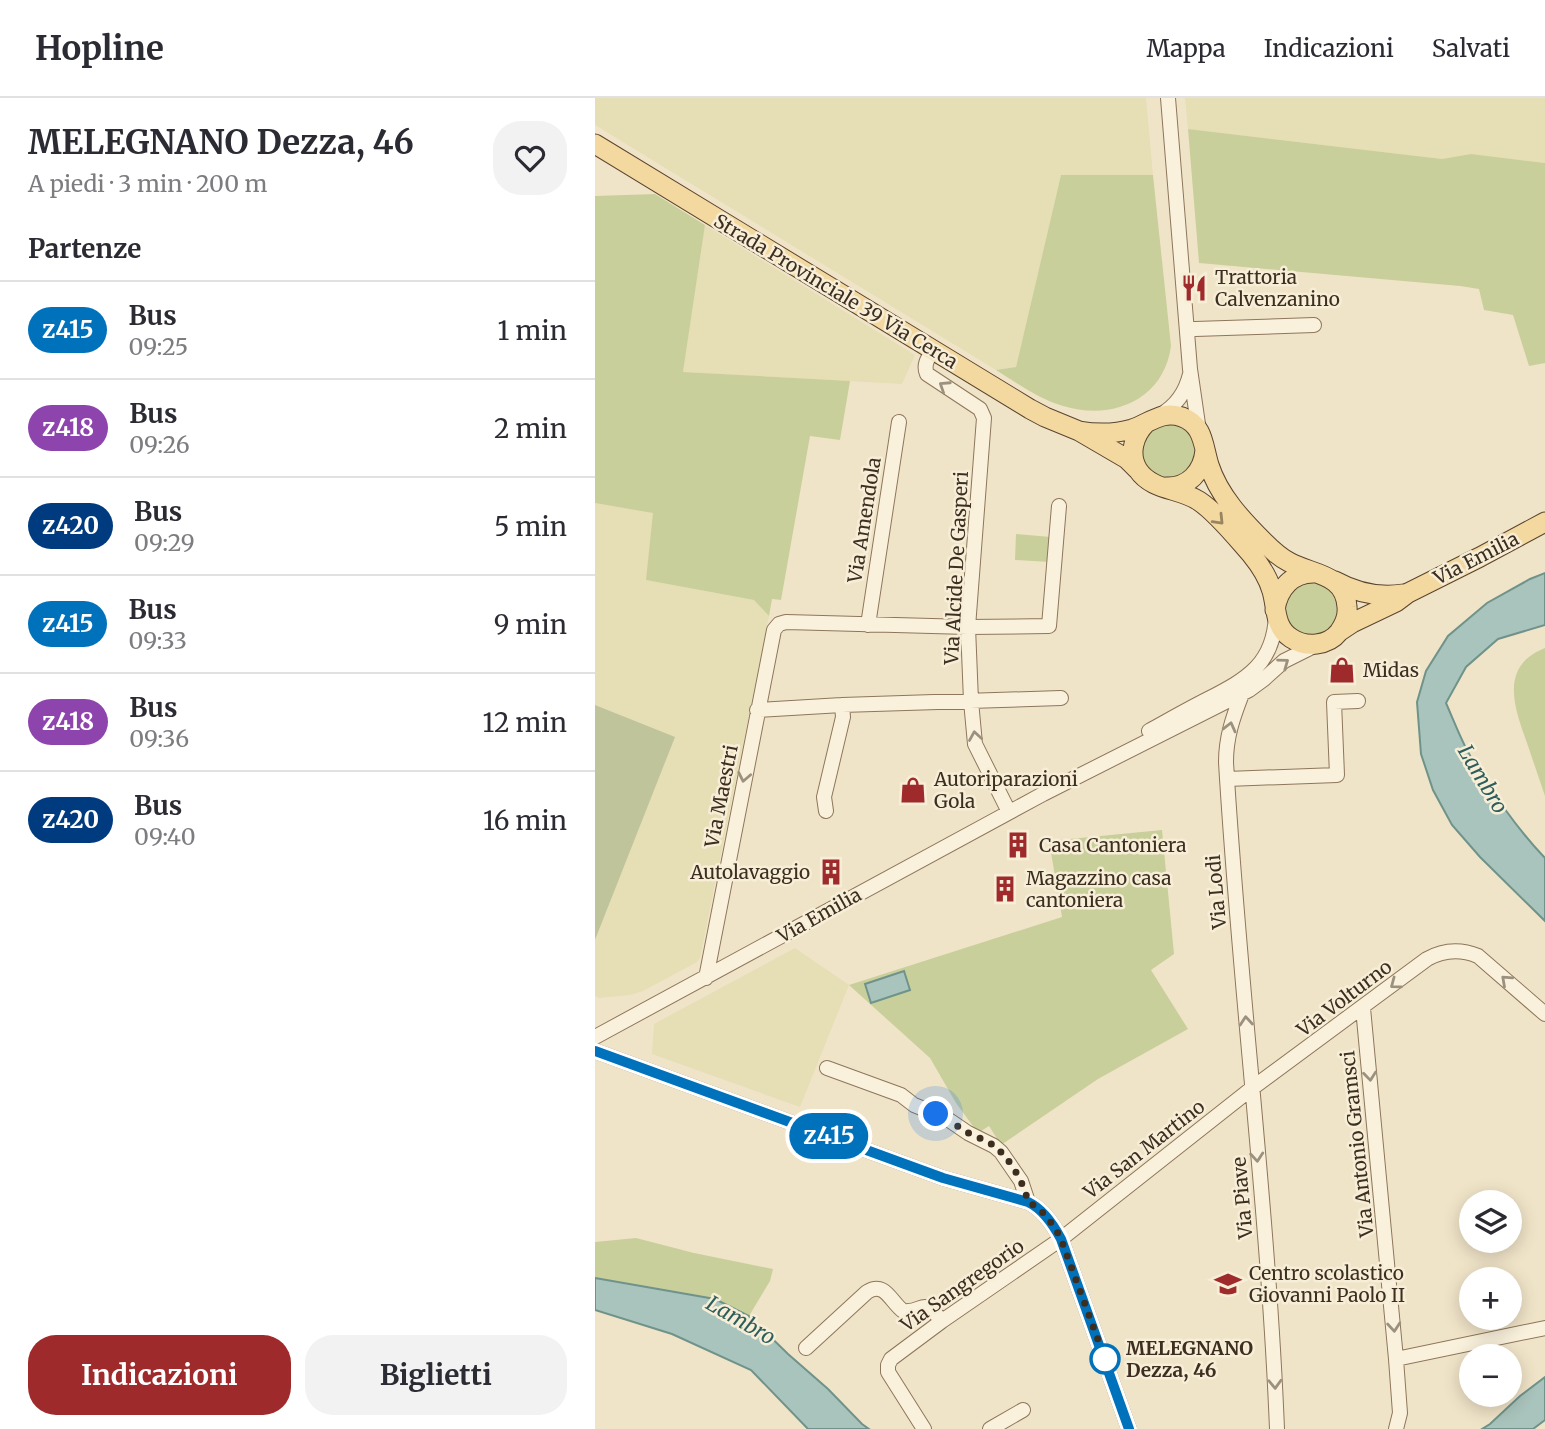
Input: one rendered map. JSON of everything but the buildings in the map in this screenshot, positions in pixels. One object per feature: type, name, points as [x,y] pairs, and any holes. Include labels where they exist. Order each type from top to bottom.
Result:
[{"type":"main road","name":"Strada Provinciale 39 Via Cerca","points":[[595,145],[1030,409],[1079,431],[1127,459],[1151,483],[1198,500],[1215,515],[1261,568],[1273,595],[1280,627],[1292,639],[1309,645],[1317,644]]},
{"type":"main road","points":[[1137,469],[1133,455],[1134,440],[1141,428],[1153,419],[1174,415],[1194,425],[1219,488],[1251,529],[1282,559],[1326,577],[1340,587],[1347,604],[1347,614],[1340,631],[1329,640],[1317,644]]},
{"type":"main road","name":"Strada Provinciale 39 Via Cerca","points":[[1079,431],[1117,432],[1135,428],[1153,419]]},
{"type":"main road","points":[[1161,486],[1180,485],[1195,475],[1204,459],[1202,440]]},
{"type":"main road","name":"Via Emilia","points":[[1340,631],[1545,522]]},
{"type":"main road","points":[[1276,613],[1281,589],[1289,581],[1308,573],[1326,577]]},
{"type":"main road","name":"Via Emilia","points":[[1326,577],[1366,594],[1382,596],[1408,593]]},
{"type":"street","points":[[1168,98],[1191,369],[1202,440]]},
{"type":"street","points":[[1188,330],[1314,325]]},
{"type":"street","name":"Via Alcide De Gasperi","points":[[933,350],[926,363],[927,374],[980,409],[984,418],[968,627],[971,701],[975,744],[1009,812]]},
{"type":"street","points":[[1153,419],[1171,408],[1179,398],[1191,369]]},
{"type":"street","name":"Via Amendola","points":[[868,625],[899,422]]},
{"type":"street","points":[[868,625],[1049,626],[1059,506]]},
{"type":"street","name":"Via Emilia","points":[[1043,794],[1097,760],[1245,679],[1266,655],[1273,636],[1276,613]]},
{"type":"street","name":"Via Maestri","points":[[706,978],[774,630],[779,624],[786,622],[868,625]]},
{"type":"street","name":"Via Emilia","points":[[595,1037],[1009,812],[1242,694],[1289,657],[1317,644]]},
{"type":"street","name":"Via Lodi","points":[[1242,694],[1228,735],[1226,756],[1251,1089]]},
{"type":"street","points":[[757,710],[1061,698]]},
{"type":"street","points":[[1227,779],[1337,775],[1334,702],[1358,701]]},
{"type":"street","points":[[826,811],[824,797],[842,717],[842,705]]},
{"type":"street","name":"Via Volturno","points":[[1251,1089],[1431,957],[1445,952],[1464,952],[1485,960],[1545,1014]]},
{"type":"street","name":"Via Antonio Gramsci","points":[[1363,1008],[1396,1359],[1400,1413],[1396,1429]]},
{"type":"street","points":[[595,1051],[943,1178],[1036,1206],[1054,1226],[1061,1239],[1129,1429]]},
{"type":"street","points":[[827,1068],[901,1096],[913,1105],[942,1116],[968,1133],[987,1141],[1001,1152],[1019,1177],[1028,1202]]},
{"type":"street","name":"Via San Martino","points":[[1061,1239],[1251,1089]]},
{"type":"street","name":"Via Piave","points":[[1251,1089],[1271,1313],[1277,1429]]},
{"type":"street","name":"Via Sangregorio","points":[[924,1429],[889,1374],[888,1365],[893,1357],[1061,1239]]},
{"type":"street","points":[[806,1348],[874,1288],[882,1289],[903,1311],[926,1306],[942,1321]]},
{"type":"street","points":[[1396,1359],[1545,1328]]},
{"type":"street","points":[[990,1429],[1023,1410]]},
{"type":"shaded area","points":[[595,98],[1146,98],[1153,175],[1061,175],[1016,367],[996,370],[595,125]]},
{"type":"shaded area","points":[[1185,98],[1545,98],[1545,163],[1471,154],[1442,159],[1188,129]]},
{"type":"shaded area","points":[[705,225],[915,355],[902,384],[683,372]]},
{"type":"shaded area","points":[[595,503],[654,512],[647,580],[754,600],[769,616],[700,958],[643,991],[599,998],[595,996],[595,940],[674,738],[595,705]]},
{"type":"shaded area","points":[[795,948],[849,985],[800,1107],[652,1054],[654,1024]]},
{"type":"green space","points":[[1188,129],[1442,159],[1471,154],[1545,163],[1545,363],[1529,366],[1513,315],[1484,310],[1479,289],[1199,263]]},
{"type":"green space","points":[[1061,175],[1153,175],[1171,346],[1166,365],[1147,393],[1117,408],[1100,411],[1063,406],[1037,395],[996,370],[1016,367]]},
{"type":"green space","points":[[655,194],[705,225],[683,372],[850,381],[840,440],[810,436],[781,600],[772,599],[769,616],[754,600],[646,580],[653,513],[595,503],[595,196]]},
{"type":"green space","points":[[1174,425],[1184,429],[1192,437],[1196,452],[1192,467],[1184,475],[1164,479],[1154,475],[1146,467],[1142,447],[1146,437],[1154,429]]},
{"type":"green space","points":[[1016,534],[1051,537],[1050,562],[1015,560]]},
{"type":"green space","points":[[1303,582],[1322,582],[1337,594],[1341,612],[1325,635],[1298,634],[1286,621],[1285,602],[1288,593]]},
{"type":"green space","points":[[1545,648],[1545,796],[1518,716],[1514,689],[1521,665],[1530,656]]},
{"type":"green space","points":[[595,705],[675,737],[595,940]]},
{"type":"green space","points":[[1162,830],[1174,954],[1151,970],[1188,1029],[1098,1079],[1001,1145],[989,1126],[978,1133],[956,1103],[930,1058],[849,985],[1062,917],[1049,841]]},
{"type":"green space","points":[[636,1238],[773,1269],[770,1281],[749,1316],[715,1299],[595,1278],[595,1242]]},
{"type":"water","name":"Lambro","points":[[1545,573],[1545,625],[1498,639],[1466,667],[1446,703],[1465,746],[1484,779],[1545,858],[1545,921],[1480,857],[1452,825],[1433,790],[1421,754],[1417,702],[1426,671],[1448,636],[1487,603]]},
{"type":"water","points":[[904,971],[910,990],[871,1003],[865,984]]},
{"type":"water","name":"Lambro","points":[[595,1278],[715,1299],[749,1316],[869,1429],[808,1429],[751,1370],[672,1334],[595,1310]]},
{"type":"water","points":[[1545,1377],[1545,1420],[1533,1429],[1482,1429],[1508,1407],[1522,1407],[1522,1394]]},
{"type":"bus line","name":"z415","points":[[595,1051],[943,1178],[1036,1206],[1054,1226],[1061,1239],[1129,1429]]},
{"type":"place","name":"Trattoria Calvenzanino","points":[[1194,288]]},
{"type":"place","name":"Midas","points":[[1342,670]]},
{"type":"place","name":"Autoriparazioni Gola","points":[[913,790]]},
{"type":"place","name":"Casa Cantoniera","points":[[1018,845]]},
{"type":"place","name":"Autolavaggio","points":[[831,872]]},
{"type":"place","name":"Magazzino casa cantoniera","points":[[1005,889]]},
{"type":"place","name":"Centro scolastico Giovanni Paolo II","points":[[1228,1284]]},
{"type":"place","name":"MELEGNANO Dezza, 46","points":[[1105,1359]]},
{"type":"route","points":[[936,1114],[998,1149],[1021,1181],[1028,1202],[1036,1206],[1054,1226],[1108,1367],[1105,1359]]}]
